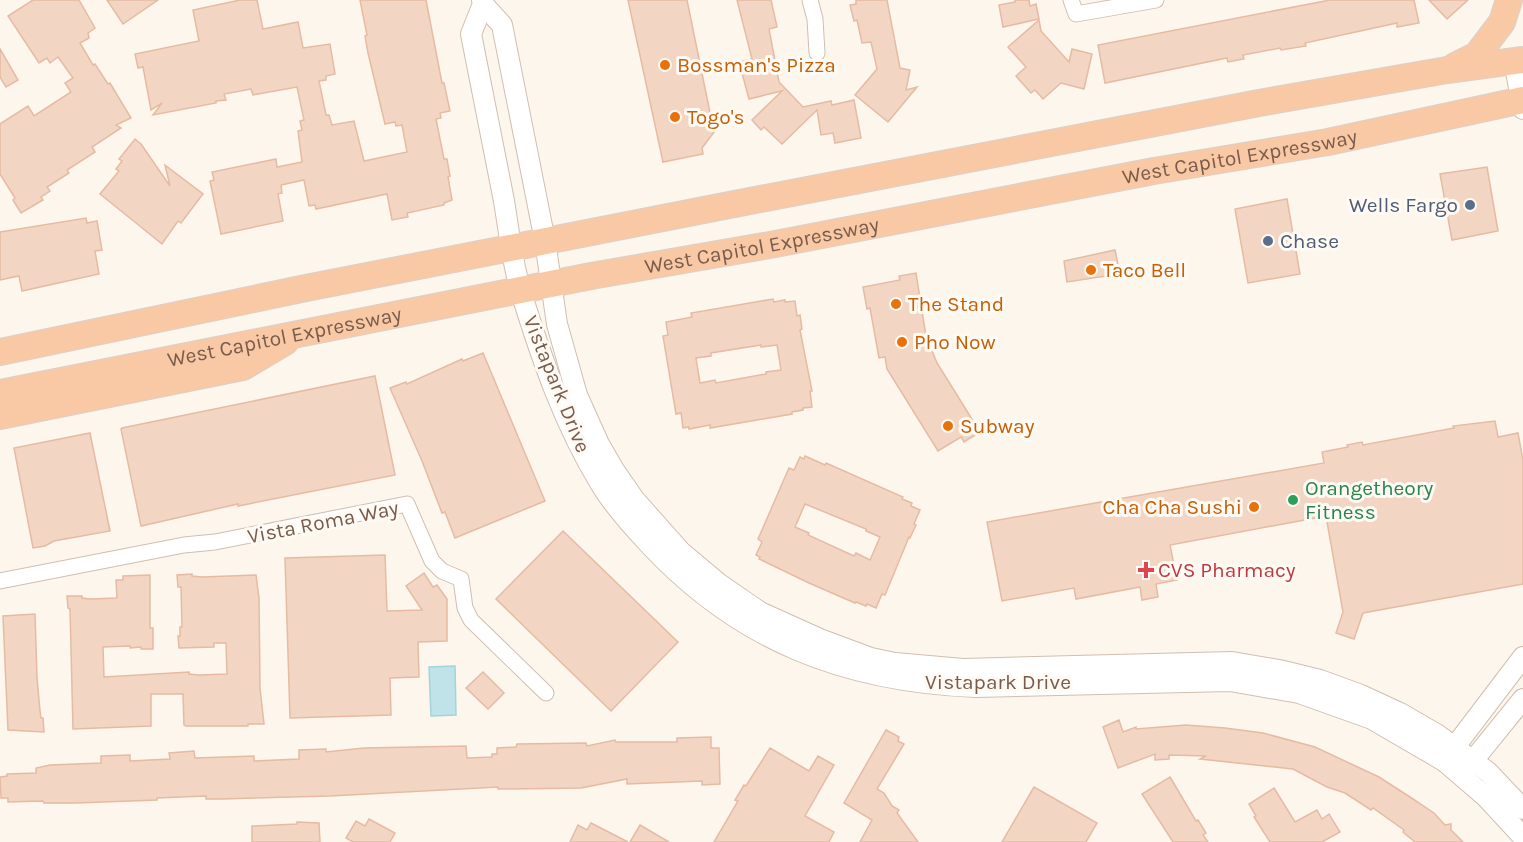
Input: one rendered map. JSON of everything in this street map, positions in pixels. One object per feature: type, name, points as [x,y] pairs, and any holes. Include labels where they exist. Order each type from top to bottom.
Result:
[{"type":"highway","points":[[1447,70],[1477,55],[1502,22],[1509,0]]},
{"type":"highway","name":"West Capitol Expressway","points":[[0,352],[306,288],[1259,103],[1447,70],[1519,60]]},
{"type":"highway","name":"West Capitol Expressway","points":[[0,393],[551,284],[1154,171],[1328,142],[1522,103]]},
{"type":"highway","points":[[0,416],[243,368],[301,333]]},
{"type":"street","points":[[810,0],[815,19],[817,54]]},
{"type":"street","points":[[1071,0],[1076,14],[1155,0]]},
{"type":"street","name":"Vistapark Drive","points":[[1450,754],[1346,708],[1299,693],[1230,681],[976,687],[938,685],[889,678],[844,667],[799,652],[747,624],[711,601],[671,568],[633,527],[601,485],[578,444],[560,402],[521,290],[512,248],[471,34],[483,2],[502,25],[545,242],[557,324],[577,395],[599,444],[614,470],[651,519],[681,552],[718,583],[760,612],[820,639],[871,658],[895,663],[963,669],[1232,663],[1279,670],[1320,680],[1361,694],[1400,713],[1467,767],[1502,786],[1523,809]]},
{"type":"street","points":[[1519,60],[1522,103]]},
{"type":"street","name":"Vista Roma Way","points":[[0,581],[408,504],[432,561],[442,571],[461,579],[465,608],[471,620],[546,693]]},
{"type":"street","points":[[1450,754],[1523,657]]},
{"type":"street","points":[[1467,767],[1523,699]]},
{"type":"street","name":"Vistapark Drive","points":[[1467,767],[1486,797],[1523,837]]},
{"type":"water","points":[[455,666],[456,715],[431,716],[429,667]]},
{"type":"building","points":[[33,0],[79,0],[95,28],[88,33],[89,38],[80,43],[93,65],[95,64],[108,84],[110,83],[131,118],[116,125],[121,128],[92,147],[95,152],[67,170],[69,173],[47,187],[50,191],[41,197],[43,200],[21,213],[13,200],[15,198],[0,174],[0,124],[28,106],[34,116],[71,92],[65,83],[73,78],[58,57],[50,63],[47,58],[39,63],[8,16]]},
{"type":"building","points":[[107,0],[158,0],[123,24]]},
{"type":"building","points":[[240,0],[257,0],[263,29],[298,22],[303,48],[330,44],[335,74],[326,76],[326,80],[319,81],[326,115],[329,115],[332,125],[354,121],[364,161],[407,152],[402,125],[396,126],[395,122],[385,124],[368,53],[360,0],[426,0],[442,83],[444,83],[450,111],[440,113],[441,118],[436,119],[444,159],[447,159],[452,200],[444,205],[407,213],[408,217],[392,220],[387,194],[316,209],[315,205],[309,206],[304,180],[281,185],[282,193],[278,194],[283,221],[221,234],[210,181],[214,180],[212,172],[276,159],[277,167],[302,162],[298,131],[302,130],[300,121],[304,120],[297,87],[253,95],[251,89],[224,94],[226,100],[216,101],[216,103],[153,115],[162,103],[151,110],[143,67],[138,68],[135,54],[199,41],[193,10]]},
{"type":"building","points":[[628,0],[687,0],[714,132],[702,148],[703,154],[663,162]]},
{"type":"building","points":[[737,0],[771,0],[777,27],[769,29],[779,82],[803,107],[831,101],[832,105],[854,100],[861,138],[835,143],[833,133],[821,135],[817,110],[782,144],[764,127],[761,130],[752,120],[782,91],[749,99],[739,62],[752,59]]},
{"type":"building","points":[[856,0],[887,0],[900,68],[910,70],[906,90],[917,87],[888,122],[855,95],[877,69],[871,42],[862,43],[857,20],[854,21],[850,5],[856,4]]},
{"type":"building","points":[[1015,0],[1029,0],[1030,6],[1036,4],[1039,19],[1003,27],[999,5],[1015,2]]},
{"type":"building","points":[[1330,0],[1414,0],[1419,23],[1397,27],[1397,23],[1305,43],[1306,46],[1243,55],[1244,59],[1228,62],[1227,58],[1105,83],[1098,45]]},
{"type":"building","points":[[1429,0],[1468,0],[1447,19]]},
{"type":"building","points":[[1039,20],[1041,31],[1069,62],[1072,49],[1092,54],[1084,89],[1061,83],[1043,99],[1035,90],[1031,93],[1016,76],[1026,67],[1008,47]]},
{"type":"building","points":[[0,49],[18,80],[6,87],[0,77]]},
{"type":"building","points":[[135,139],[141,144],[170,186],[165,165],[203,194],[181,223],[178,221],[162,244],[100,194],[119,171],[116,169],[122,161],[119,159]]},
{"type":"building","name":"Wells Fargo","points":[[1487,167],[1498,231],[1452,240],[1440,174]]},
{"type":"building","name":"Chase","points":[[1287,199],[1300,274],[1248,283],[1235,209]]},
{"type":"building","points":[[86,218],[87,223],[97,221],[102,250],[95,251],[99,274],[22,291],[19,276],[0,280],[0,232]]},
{"type":"building","name":"Taco Bell","points":[[1115,250],[1120,274],[1067,282],[1064,261]]},
{"type":"building","points":[[916,273],[926,336],[937,363],[980,432],[964,442],[961,437],[938,451],[887,369],[885,357],[879,358],[870,308],[867,309],[863,287],[900,280],[899,276]]},
{"type":"building","points":[[773,299],[774,302],[795,301],[797,316],[800,315],[802,329],[800,330],[812,391],[810,391],[812,407],[803,408],[792,414],[710,428],[710,425],[683,428],[681,413],[676,414],[663,336],[668,335],[666,322],[692,317],[691,313]],"holes":[[[761,345],[761,347],[777,345],[781,370],[716,383],[715,380],[700,383],[696,358],[711,356],[711,353]]]},
{"type":"building","points":[[483,353],[545,501],[455,538],[445,512],[442,513],[390,388],[406,382],[407,384],[462,359],[463,361]]},
{"type":"building","points":[[375,376],[395,475],[238,506],[238,504],[141,526],[122,428]]},
{"type":"building","points":[[1495,421],[1498,437],[1518,433],[1523,460],[1523,584],[1363,613],[1354,639],[1336,633],[1343,612],[1326,516],[1170,545],[1177,580],[1156,584],[1158,597],[1142,600],[1140,587],[1076,599],[1074,588],[1002,601],[987,522],[1324,463],[1322,452],[1348,447],[1347,445],[1362,442],[1363,445],[1454,428],[1453,426]]},
{"type":"building","points":[[90,433],[110,531],[54,541],[45,546],[33,548],[14,448]]},
{"type":"building","points":[[805,456],[825,465],[826,463],[903,497],[902,499],[912,503],[911,506],[920,510],[914,524],[916,525],[885,595],[882,594],[876,608],[867,604],[866,606],[855,603],[809,583],[759,559],[760,557],[756,555],[762,542],[758,539],[789,468],[794,470],[800,457],[804,459]],"holes":[[[805,504],[880,537],[870,560],[856,553],[854,556],[795,527]]]},
{"type":"building","points":[[563,531],[678,642],[611,711],[496,599]]},
{"type":"building","points":[[385,555],[387,611],[422,610],[406,586],[424,573],[433,587],[437,585],[447,599],[447,641],[418,642],[419,677],[390,678],[391,715],[290,718],[285,558]]},
{"type":"building","points":[[192,574],[192,576],[202,577],[256,575],[259,598],[260,688],[264,724],[186,726],[184,725],[183,694],[151,694],[151,726],[73,729],[70,609],[67,596],[82,596],[82,598],[90,599],[117,598],[116,580],[123,580],[123,576],[150,575],[150,628],[153,628],[153,649],[130,648],[130,646],[103,647],[104,677],[189,672],[189,674],[199,675],[227,674],[226,643],[214,643],[214,647],[179,648],[178,636],[180,636],[180,627],[182,627],[181,587],[178,587],[177,575]]},
{"type":"building","points":[[35,614],[37,678],[44,732],[8,730],[3,616]]},
{"type":"building","points":[[483,672],[504,693],[488,709],[466,688]]},
{"type":"building","points":[[1119,720],[1123,732],[1136,727],[1136,729],[1186,725],[1225,728],[1263,733],[1315,747],[1379,777],[1434,813],[1445,825],[1451,824],[1451,830],[1463,842],[1415,842],[1403,832],[1404,830],[1373,808],[1371,810],[1345,793],[1327,787],[1293,769],[1200,759],[1206,756],[1169,755],[1169,759],[1155,760],[1155,754],[1118,768],[1103,727]]},
{"type":"building","points":[[886,730],[899,737],[898,741],[904,744],[877,789],[884,793],[892,806],[899,810],[897,813],[918,842],[860,842],[872,820],[844,803]]},
{"type":"building","points":[[711,737],[711,748],[719,748],[720,784],[702,785],[702,781],[627,784],[627,779],[581,788],[498,789],[498,787],[330,796],[206,799],[206,796],[76,803],[8,802],[8,798],[1,798],[0,777],[7,776],[7,774],[36,773],[36,768],[50,765],[101,763],[101,756],[130,755],[130,761],[170,759],[169,753],[194,751],[195,758],[254,756],[254,761],[299,759],[299,750],[326,749],[326,752],[364,748],[466,746],[467,758],[492,757],[492,754],[497,754],[497,748],[516,747],[517,744],[586,743],[587,746],[615,740],[616,742],[677,742],[677,738]]},
{"type":"building","points":[[770,748],[809,771],[818,756],[834,765],[805,816],[834,832],[829,842],[714,842],[738,801],[735,800]]},
{"type":"building","points":[[1170,777],[1196,821],[1198,820],[1206,833],[1203,835],[1208,842],[1173,842],[1142,794]]},
{"type":"building","points":[[1034,787],[1097,823],[1086,842],[1002,842]]},
{"type":"building","points":[[1274,788],[1295,822],[1317,810],[1322,819],[1329,814],[1340,832],[1322,842],[1270,842],[1254,817],[1256,816],[1249,804]]},
{"type":"building","points":[[369,819],[395,833],[390,842],[353,842],[346,838],[356,821],[365,826]]},
{"type":"building","points":[[297,822],[319,823],[320,842],[252,842],[252,826],[297,824]]},
{"type":"building","points":[[591,823],[628,842],[570,842],[578,825],[587,830]]},
{"type":"building","points":[[640,825],[669,842],[630,842]]},
{"type":"place","name":"Bossman's Pizza","points":[[665,65]]},
{"type":"place","name":"Togo's","points":[[675,117]]},
{"type":"place","name":"Wells Fargo","points":[[1470,205]]},
{"type":"place","name":"Chase","points":[[1268,241]]},
{"type":"place","name":"Taco Bell","points":[[1091,270]]},
{"type":"place","name":"The Stand","points":[[896,304]]},
{"type":"place","name":"Pho Now","points":[[902,342]]},
{"type":"place","name":"Subway","points":[[948,426]]},
{"type":"place","name":"Orangetheory Fitness","points":[[1293,500]]},
{"type":"place","name":"Cha Cha Sushi","points":[[1254,507]]},
{"type":"place","name":"CVS Pharmacy","points":[[1146,570]]}]
